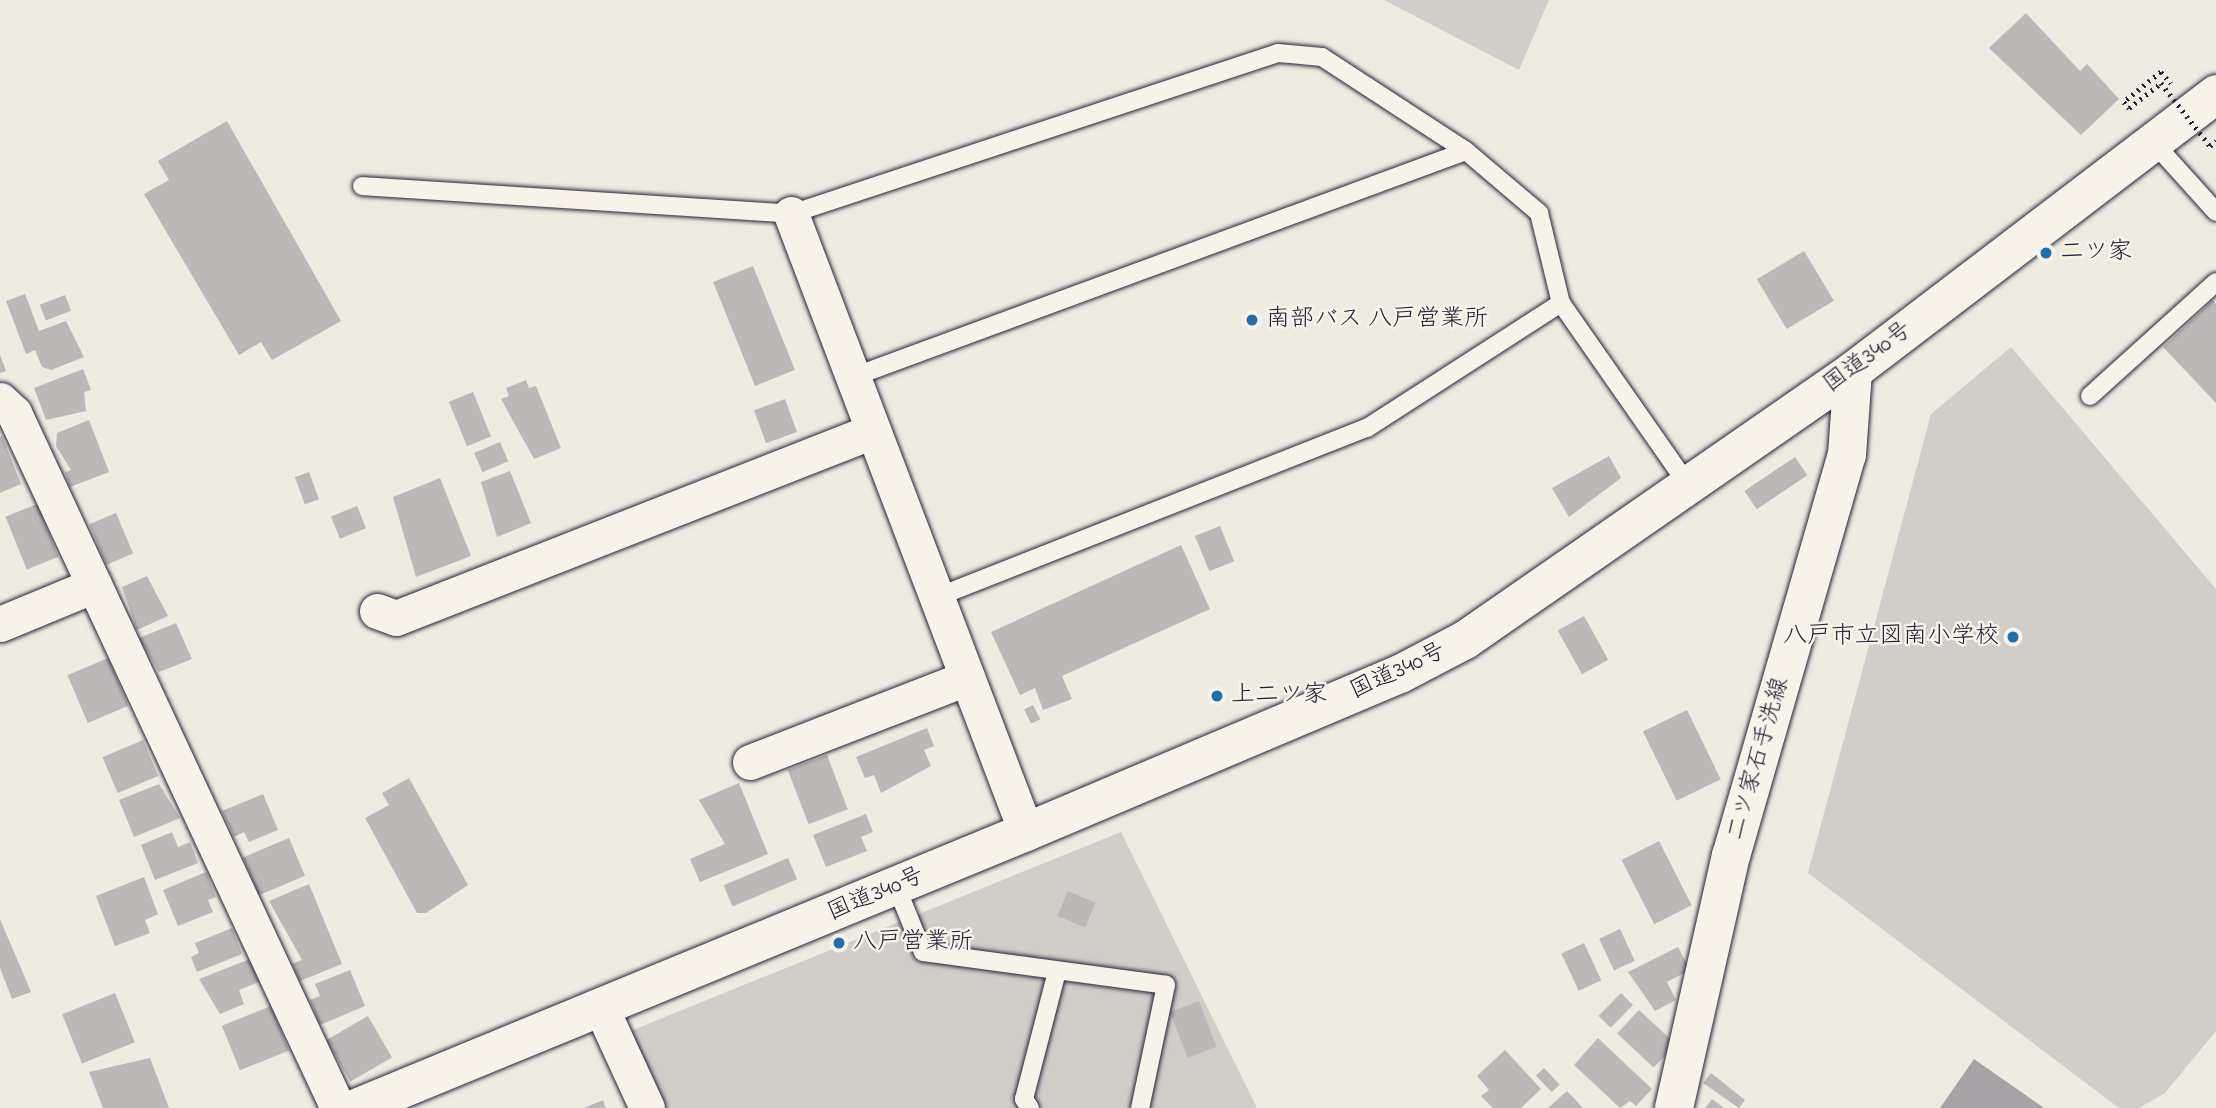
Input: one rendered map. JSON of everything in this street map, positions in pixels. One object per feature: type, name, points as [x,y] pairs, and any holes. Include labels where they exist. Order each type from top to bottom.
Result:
[{"type":"main road","name":"国道340号","points":[[356,1108],[602,1010],[1026,832],[1422,663],[1465,640],[1853,370],[2216,94]]},
{"type":"main road","name":"二ツ家石手洗線","points":[[1674,1108],[1731,856],[1847,456],[1853,370]]},
{"type":"street","points":[[791,214],[1026,832]]},
{"type":"street","points":[[0,400],[14,413],[338,1108]]},
{"type":"street","points":[[377,611],[396,618],[873,431]]},
{"type":"street","points":[[0,624],[94,585]]},
{"type":"street","points":[[750,761],[967,678]]},
{"type":"street","points":[[602,1010],[647,1108]]},
{"type":"lane","points":[[362,186],[791,214],[1278,53],[1322,57],[1466,150],[1539,213],[1561,303],[1688,485]]},
{"type":"lane","points":[[2153,142],[2216,212]]},
{"type":"lane","points":[[853,377],[1466,150]]},
{"type":"lane","points":[[2090,396],[2216,282]]},
{"type":"lane","points":[[937,597],[1367,428],[1561,303]]},
{"type":"lane","points":[[896,886],[923,952],[1166,985],[1140,1108]]},
{"type":"lane","points":[[1030,1108],[1024,1099],[1057,971]]},
{"type":"path","points":[[2161,72],[2124,102],[2129,108],[2161,83],[2210,146],[2216,141]]},
{"type":"shaded area","points":[[1384,0],[1549,0],[1519,70]]},
{"type":"shaded area","points":[[2011,347],[2216,589],[2216,1031],[2165,1093],[2139,1108],[2119,1108],[1808,873],[1931,414]]},
{"type":"shaded area","points":[[1121,832],[1257,1108],[665,1108],[628,1032]]},
{"type":"shaded area","points":[[1974,1059],[2044,1108],[1940,1108]]},
{"type":"building","points":[[2026,13],[2080,71],[2087,64],[2119,99],[2081,135],[1989,48]]},
{"type":"building","points":[[227,121],[341,321],[272,360],[261,342],[239,355],[144,194],[169,180],[158,161]]},
{"type":"building","points":[[1804,251],[1834,301],[1787,329],[1757,279]]},
{"type":"building","points":[[753,266],[795,370],[755,386],[713,282]]},
{"type":"building","points":[[25,294],[39,331],[66,321],[84,357],[51,370],[42,367],[35,350],[26,354],[6,301]]},
{"type":"building","points":[[65,295],[71,311],[46,321],[40,305]]},
{"type":"building","points":[[2213,300],[2216,304],[2216,403],[2163,347]]},
{"type":"building","points":[[0,355],[6,371],[0,373]]},
{"type":"building","points":[[83,369],[91,390],[84,392],[86,411],[46,420],[34,388]]},
{"type":"building","points":[[526,380],[529,388],[536,386],[561,448],[534,459],[501,399],[509,396],[506,388]]},
{"type":"building","points":[[473,392],[491,437],[467,446],[449,402]]},
{"type":"building","points":[[785,399],[797,432],[766,443],[754,410]]},
{"type":"building","points":[[89,420],[109,472],[70,487],[65,472],[71,470],[56,446],[57,433]]},
{"type":"building","points":[[2,436],[21,484],[0,493],[0,437]]},
{"type":"building","points":[[500,442],[508,461],[482,472],[474,453]]},
{"type":"building","points":[[1609,456],[1621,478],[1569,517],[1552,488]]},
{"type":"building","points":[[1795,457],[1807,475],[1757,509],[1744,491]]},
{"type":"building","points":[[510,471],[531,523],[497,537],[481,482]]},
{"type":"building","points":[[309,472],[319,499],[305,504],[295,477]]},
{"type":"building","points":[[440,478],[471,556],[416,577],[393,497]]},
{"type":"building","points":[[37,504],[58,557],[27,570],[5,517]]},
{"type":"building","points":[[357,506],[366,528],[340,539],[331,516]]},
{"type":"building","points":[[116,513],[133,554],[106,565],[89,524]]},
{"type":"building","points":[[1220,526],[1234,561],[1209,571],[1195,536]]},
{"type":"building","points":[[1181,545],[1210,609],[1062,676],[1072,699],[1043,710],[1035,688],[1020,695],[991,632]]},
{"type":"building","points":[[147,576],[168,616],[137,630],[122,587]]},
{"type":"building","points":[[1584,616],[1608,660],[1582,674],[1558,631]]},
{"type":"building","points":[[176,623],[192,659],[159,672],[139,638]]},
{"type":"building","points":[[108,658],[128,706],[88,723],[67,675]]},
{"type":"building","points":[[1033,705],[1040,719],[1031,724],[1024,710]]},
{"type":"building","points":[[1687,710],[1721,779],[1677,801],[1643,731]]},
{"type":"building","points":[[927,728],[934,746],[924,750],[931,766],[881,793],[874,775],[865,778],[856,757]]},
{"type":"building","points":[[143,740],[158,776],[118,793],[102,757]]},
{"type":"building","points":[[827,755],[848,809],[809,824],[788,770]]},
{"type":"building","points":[[409,778],[468,885],[426,913],[417,913],[365,818],[389,805],[382,793]]},
{"type":"building","points":[[739,783],[768,854],[700,882],[690,859],[725,844],[699,800]]},
{"type":"building","points":[[159,784],[180,818],[134,837],[119,800]]},
{"type":"building","points":[[263,794],[278,830],[249,842],[244,832],[234,837],[222,811]]},
{"type":"building","points":[[866,814],[873,832],[861,837],[867,851],[826,867],[813,835]]},
{"type":"building","points":[[172,832],[178,847],[190,842],[198,863],[155,880],[141,845]]},
{"type":"building","points":[[289,838],[305,876],[259,895],[243,858]]},
{"type":"building","points":[[1659,841],[1692,905],[1654,924],[1622,860]]},
{"type":"building","points":[[788,858],[797,879],[733,907],[724,885]]},
{"type":"building","points":[[206,872],[216,897],[208,900],[213,912],[178,926],[163,890]]},
{"type":"building","points":[[144,877],[158,914],[145,920],[150,933],[115,946],[96,896]]},
{"type":"building","points":[[309,884],[342,964],[300,981],[292,964],[302,960],[269,901]]},
{"type":"building","points":[[1068,891],[1096,903],[1085,928],[1057,916]]},
{"type":"building","points":[[0,919],[31,992],[12,999],[0,968]]},
{"type":"building","points":[[232,928],[242,954],[197,972],[191,957],[199,953],[195,943]]},
{"type":"building","points":[[1620,929],[1635,961],[1614,970],[1599,939]]},
{"type":"building","points":[[1584,943],[1601,980],[1579,991],[1561,954]]},
{"type":"building","points":[[1678,947],[1690,970],[1667,982],[1676,1000],[1655,1011],[1628,972]]},
{"type":"building","points":[[250,959],[259,982],[239,990],[244,1004],[220,1014],[199,979]]},
{"type":"building","points":[[350,970],[365,1006],[320,1025],[310,1000],[320,996],[315,984]]},
{"type":"building","points":[[115,993],[135,1042],[82,1063],[62,1014]]},
{"type":"building","points":[[1621,993],[1633,1005],[1610,1028],[1598,1016]]},
{"type":"building","points":[[1199,1001],[1217,1047],[1188,1058],[1170,1012]]},
{"type":"building","points":[[271,1006],[289,1051],[240,1070],[222,1026]]},
{"type":"building","points":[[1639,1010],[1676,1044],[1654,1068],[1617,1033]]},
{"type":"building","points":[[368,1016],[392,1058],[350,1082],[326,1040]]},
{"type":"building","points":[[1598,1038],[1652,1089],[1636,1106],[1630,1101],[1620,1108],[1574,1065]]},
{"type":"building","points":[[1505,1050],[1541,1089],[1521,1108],[1493,1108],[1481,1096],[1489,1090],[1477,1076]]},
{"type":"building","points":[[150,1058],[169,1108],[103,1108],[89,1072]]},
{"type":"building","points":[[1544,1068],[1560,1085],[1552,1092],[1536,1076]]},
{"type":"building","points":[[1711,1073],[1745,1100],[1739,1108],[1703,1083]]},
{"type":"building","points":[[1567,1091],[1583,1108],[1548,1108]]},
{"type":"building","points":[[1712,1099],[1724,1108],[1705,1108]]},
{"type":"building","points":[[603,1100],[606,1108],[584,1108]]},
{"type":"place","name":"二ツ家","points":[[2046,253]]},
{"type":"place","name":"南部バス 八戸営業所","points":[[1252,320]]},
{"type":"place","name":"八戸市立図南小学校","points":[[2013,637]]},
{"type":"place","name":"上二ツ家","points":[[1217,696]]},
{"type":"place","name":"八戸営業所","points":[[839,943]]}]
